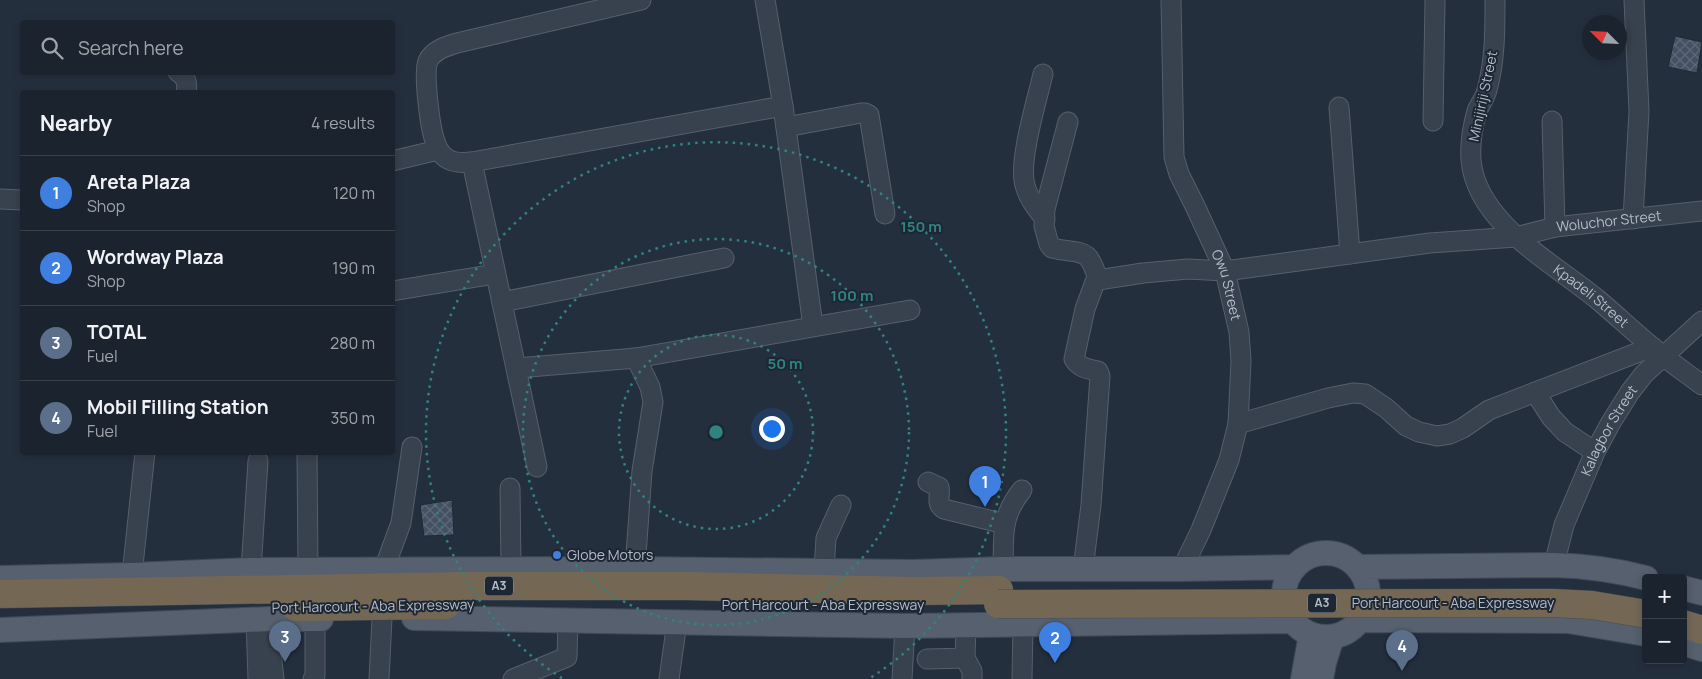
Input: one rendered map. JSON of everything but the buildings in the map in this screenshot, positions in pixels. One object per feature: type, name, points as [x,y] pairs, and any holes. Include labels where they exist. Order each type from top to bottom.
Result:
[{"type":"highway","name":"Port Harcourt - Aba Expressway","points":[[0,594],[464,586],[687,586],[914,591],[1000,588],[1552,588],[1642,597]]},
{"type":"highway","name":"Port Harcourt - Aba Expressway","points":[[0,612],[545,604],[922,606],[1000,588],[1534,602],[1592,606],[1642,613]]},
{"type":"highway","points":[[1687,609],[1702,613]]},
{"type":"highway","points":[[1687,625],[1702,630]]},
{"type":"main road","points":[[0,630],[263,620],[382,618],[905,626],[1022,625],[1312,631],[1344,633],[1355,626],[1359,620],[1367,603],[1368,590],[1365,578],[1358,567],[1349,559],[1338,554],[1326,552],[1304,559],[1288,576],[1284,588],[1284,600],[1287,611],[1312,631],[1324,662],[1322,679]]},
{"type":"main road","points":[[1358,567],[1554,565],[1580,566],[1642,577]]},
{"type":"main road","points":[[0,578],[252,570],[635,569],[914,572],[1000,588],[1083,569],[1295,567]]},
{"type":"main road","points":[[1687,589],[1702,593]]},
{"type":"main road","points":[[1359,620],[1568,621],[1642,633]]},
{"type":"main road","points":[[1303,679],[1312,631]]},
{"type":"main road","points":[[1687,644],[1702,649]]},
{"type":"street","points":[[641,0],[457,43],[446,46],[438,51],[428,62],[426,76],[434,138],[438,150],[452,161],[472,162],[783,106]]},
{"type":"street","points":[[765,0],[786,126],[813,326]]},
{"type":"street","name":"Owu Street","points":[[1171,0],[1174,157],[1179,174],[1196,206],[1225,271],[1239,332],[1241,362],[1238,424],[1229,460],[1202,530],[1182,569]]},
{"type":"street","points":[[1433,121],[1435,0]]},
{"type":"street","name":"Minijiriji Street","points":[[1495,0],[1493,63],[1487,92],[1477,110],[1471,160],[1478,188],[1490,208],[1516,237]]},
{"type":"street","points":[[1633,219],[1638,111],[1634,0]]},
{"type":"street","points":[[1043,74],[1026,148],[1023,175],[1025,186],[1044,219]]},
{"type":"street","points":[[181,75],[187,84],[186,90]]},
{"type":"street","points":[[1339,107],[1350,254]]},
{"type":"street","points":[[786,126],[861,113],[869,115],[885,214]]},
{"type":"street","points":[[1068,122],[1045,209],[1044,226],[1052,248],[1081,252],[1087,255],[1093,262],[1098,280],[1095,282],[1084,309],[1074,359],[1082,367],[1098,372],[1100,376],[1091,505],[1083,569]]},
{"type":"street","points":[[1552,122],[1555,227]]},
{"type":"street","points":[[395,160],[438,150]]},
{"type":"street","points":[[472,162],[537,467]]},
{"type":"street","points":[[0,199],[20,200]]},
{"type":"street","name":"Woluchor Street","points":[[1098,280],[1188,269],[1225,271],[1430,243],[1516,237],[1555,227],[1702,211]]},
{"type":"street","name":"Kpadeli Street","points":[[1516,237],[1594,297],[1702,386]]},
{"type":"street","points":[[502,302],[724,258]]},
{"type":"street","points":[[395,291],[495,274]]},
{"type":"street","points":[[517,368],[636,358],[910,310]]},
{"type":"street","name":"Kalagbor Street","points":[[1554,565],[1564,525],[1596,452],[1630,392],[1659,352],[1702,321]]},
{"type":"street","points":[[1238,424],[1328,398],[1353,393],[1364,394],[1386,408],[1406,426],[1419,432],[1437,436],[1450,434],[1463,428],[1489,410],[1535,392],[1659,352]]},
{"type":"street","points":[[635,569],[642,471],[653,402],[650,387],[636,358]]},
{"type":"street","points":[[1535,392],[1551,417],[1565,432],[1596,452]]},
{"type":"street","points":[[384,569],[400,523],[412,446]]},
{"type":"street","points":[[132,575],[145,455]]},
{"type":"street","points":[[308,455],[308,570]]},
{"type":"street","points":[[252,570],[258,461]]},
{"type":"street","points":[[928,482],[939,487],[938,502],[944,509],[1005,524]]},
{"type":"street","points":[[510,488],[511,569]]},
{"type":"street","points":[[1000,588],[1007,512],[1022,490]]},
{"type":"street","points":[[824,572],[826,538],[841,505]]},
{"type":"street","points":[[379,679],[382,618]]},
{"type":"street","points":[[313,679],[315,676],[315,619]]},
{"type":"street","points":[[258,679],[263,620]]},
{"type":"street","points":[[263,620],[269,636],[274,679]]},
{"type":"street","points":[[513,679],[567,657],[568,621]]},
{"type":"street","points":[[669,679],[677,622]]},
{"type":"street","points":[[966,625],[965,658],[972,670],[972,679]]},
{"type":"street","points":[[1022,625],[1022,679]]},
{"type":"street","points":[[902,679],[905,626]]},
{"type":"street","points":[[927,659],[965,658]]},
{"type":"place","name":"Areta Plaza","points":[[985,507]]},
{"type":"place","name":"Globe Motors","points":[[557,555]]},
{"type":"place","name":"TOTAL","points":[[285,662]]},
{"type":"place","name":"Wordway Plaza","points":[[1055,663]]},
{"type":"place","name":"Mobil Filling Station","points":[[1402,671]]}]
